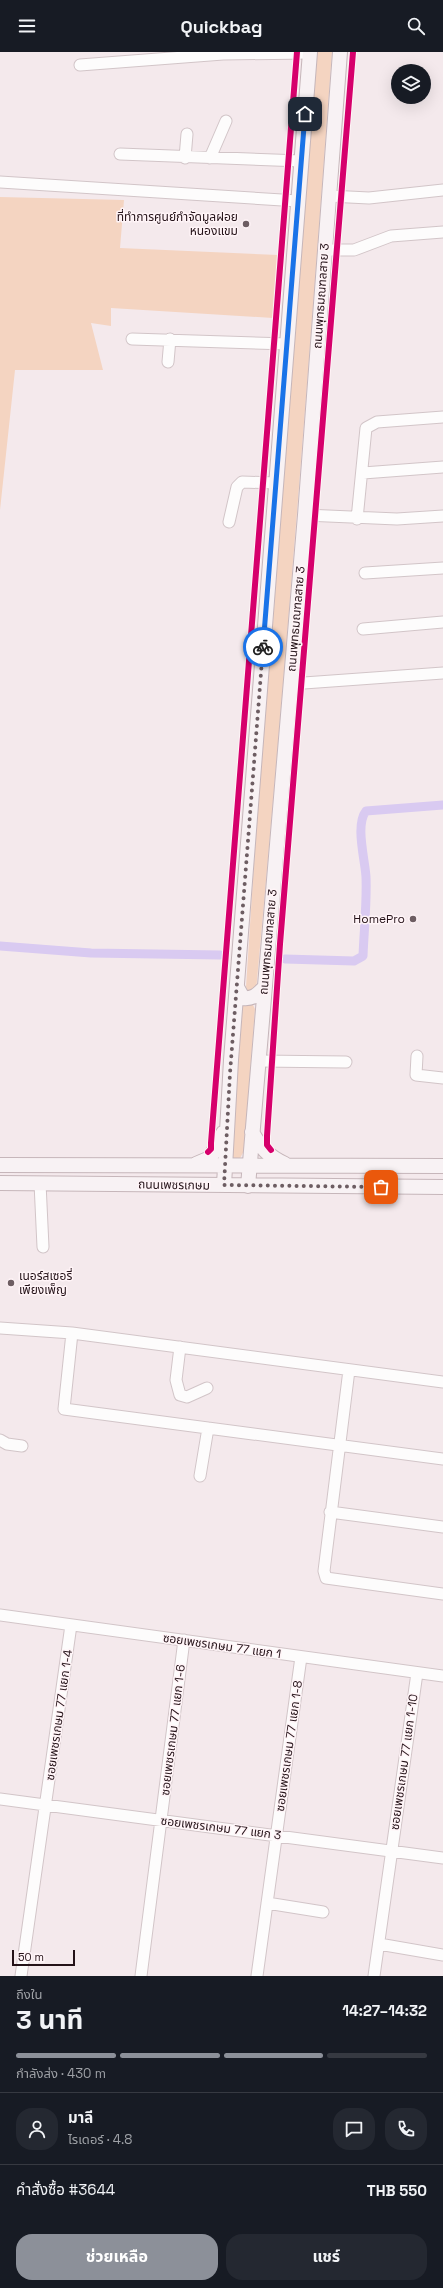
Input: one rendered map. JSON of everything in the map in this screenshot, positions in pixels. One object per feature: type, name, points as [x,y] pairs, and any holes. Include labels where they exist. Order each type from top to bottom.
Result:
[{"type":"main road","points":[[224,1185],[226,1125],[310,52]]},
{"type":"main road","name":"ถนนพุทธมณฑลสาย 3","points":[[248,1186],[248,1165],[259,1061],[340,52]]},
{"type":"main road","points":[[237,987],[243,998],[248,999],[254,998],[264,988]]},
{"type":"main road","points":[[192,1165],[210,1158],[220,1142],[226,1125]]},
{"type":"main road","points":[[252,1132],[263,1150],[272,1159],[290,1166]]},
{"type":"main road","name":"ถนนเพชรเกษม","points":[[0,1164],[443,1166]]},
{"type":"main road","name":"ถนนเพชรเกษม","points":[[0,1183],[443,1187]]},
{"type":"street","points":[[80,65],[223,54],[310,52]]},
{"type":"street","points":[[210,158],[226,121]]},
{"type":"street","points":[[185,158],[187,134]]},
{"type":"street","points":[[120,154],[185,158],[301,161]]},
{"type":"street","points":[[0,182],[298,201]]},
{"type":"street","points":[[329,196],[369,198],[443,190]]},
{"type":"street","points":[[325,250],[354,250],[391,236],[443,232]]},
{"type":"street","points":[[132,339],[288,344]]},
{"type":"street","points":[[168,362],[170,340]]},
{"type":"street","points":[[357,519],[363,473],[365,432],[370,424],[377,422],[443,417]]},
{"type":"street","points":[[363,473],[443,467]]},
{"type":"street","points":[[229,522],[238,487],[242,482],[277,483]]},
{"type":"street","points":[[304,515],[357,519],[397,519],[443,516]]},
{"type":"street","points":[[365,573],[443,568]]},
{"type":"street","points":[[363,630],[443,622]]},
{"type":"street","points":[[290,684],[443,673]]},
{"type":"street","points":[[416,1056],[416,1075],[443,1078]]},
{"type":"street","points":[[259,1061],[346,1062]]},
{"type":"street","points":[[40,1183],[44,1247]]},
{"type":"street","points":[[0,1328],[72,1333],[443,1382]]},
{"type":"street","points":[[72,1333],[64,1409],[443,1459]]},
{"type":"street","points":[[180,1347],[176,1380],[180,1395],[187,1397],[206,1388]]},
{"type":"street","points":[[349,1370],[330,1512],[324,1571],[326,1578],[443,1594]]},
{"type":"street","points":[[200,1476],[208,1428]]},
{"type":"street","points":[[0,1440],[7,1444],[22,1446]]},
{"type":"street","points":[[330,1512],[443,1527]]},
{"type":"street","name":"ซอยเพชรเกษม 77 แยก 1","points":[[0,1615],[443,1676]]},
{"type":"street","name":"ซอยเพชรเกษม 77 แยก 1-4","points":[[21,1976],[47,1805],[71,1625]]},
{"type":"street","name":"ซอยเพชรเกษม 77 แยก 1-6","points":[[141,1976],[184,1640]]},
{"type":"street","name":"ซอยเพชรเกษม 77 แยก 1-8","points":[[256,1976],[301,1657]]},
{"type":"street","name":"ซอยเพชรเกษม 77 แยก 1-10","points":[[374,1976],[417,1673]]},
{"type":"street","name":"ซอยเพชรเกษม 77 แยก 3","points":[[0,1799],[443,1858]]},
{"type":"street","points":[[267,1903],[323,1912]]},
{"type":"street","points":[[379,1944],[443,1955]]},
{"type":"shaded area","points":[[315,52],[332,52],[267,874],[256,991],[248,992],[246,987],[259,786],[273,623]]},
{"type":"shaded area","points":[[0,197],[124,200],[120,248],[278,255],[273,318],[111,308],[111,326],[91,323],[103,370],[15,370],[0,510]]},
{"type":"shaded area","points":[[252,1003],[255,1009],[244,1151],[239,1160],[234,1160],[231,1150],[241,1005]]},
{"type":"waterway","points":[[285,959],[354,961],[363,956],[366,877],[361,825],[366,811],[443,805]]},
{"type":"waterway","points":[[0,946],[91,953],[220,955]]},
{"type":"cycle path","points":[[208,1152],[211,1149],[297,52]]},
{"type":"cycle path","points":[[271,1150],[267,1145],[267,1136],[280,944],[353,52]]},
{"type":"way so far","points":[[263,647],[226,1125],[224,1185],[381,1187]]},
{"type":"place","name":"ที่ทำการศูนย์กำจัดมูลฝอย หนองแขม","points":[[246,224]]},
{"type":"place","name":"HomePro","points":[[413,919]]},
{"type":"place","name":"เนอร์สเซอรี่ เพียงเพ็ญ","points":[[11,1283]]},
{"type":"route","points":[[263,647],[280,448],[305,114]]}]
